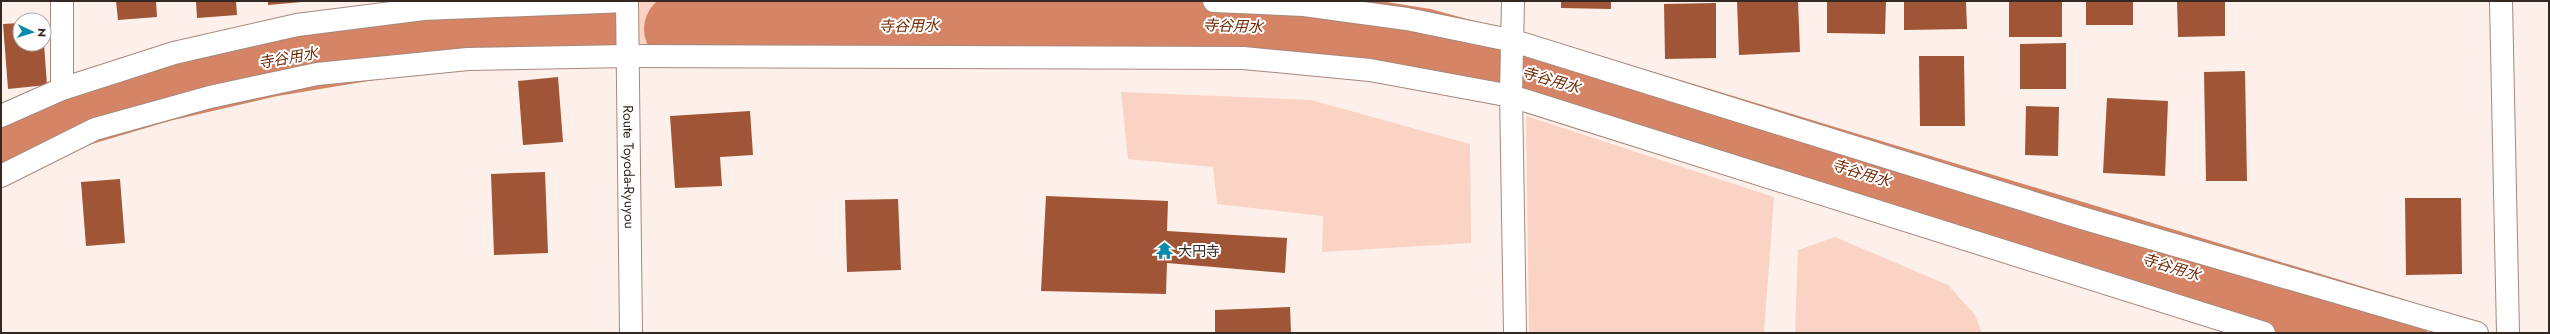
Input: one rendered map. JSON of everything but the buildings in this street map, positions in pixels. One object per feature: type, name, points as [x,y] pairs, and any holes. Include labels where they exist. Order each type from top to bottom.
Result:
[{"type":"street","points":[[62,1],[62,89]]},
{"type":"street","points":[[1,116],[62,89],[174,53],[297,25],[423,9],[627,1]]},
{"type":"street","name":"Route Toyoda-Ryuyou","points":[[627,1],[631,333]]},
{"type":"street","points":[[1214,1],[1304,3],[1407,20],[1514,42],[2082,218],[2477,333]]},
{"type":"street","points":[[1513,1],[1514,42],[1511,95],[1515,333]]},
{"type":"street","points":[[2501,1],[2508,333]]},
{"type":"street","points":[[1,176],[95,129],[210,97],[317,74],[468,59],[628,56],[1243,58],[1370,70],[1511,95],[2264,333]]},
{"type":"shaded area","points":[[627,1],[1056,6],[1277,14],[1452,39],[2082,218],[2454,333],[2264,333],[1511,96],[1346,68],[628,56],[234,92],[1,176],[1,117],[251,35]]},
{"type":"shaded area","points":[[1121,92],[1311,100],[1470,144],[1471,243],[1322,252],[1323,216],[1217,204],[1213,167],[1128,159]]},
{"type":"shaded area","points":[[1526,116],[1774,197],[1764,333],[1529,333]]},
{"type":"shaded area","points":[[1835,237],[1948,285],[1975,315],[1982,333],[1795,333],[1798,250]]},
{"type":"waterway","name":"寺谷用水","points":[[680,29],[1158,24],[1326,29],[1422,44],[1579,87],[2391,333]]},
{"type":"waterway","name":"寺谷用水","points":[[1,144],[63,115],[161,86],[269,61],[432,34],[586,30]]},
{"type":"place","name":"大円寺","points":[[1165,251]]}]
